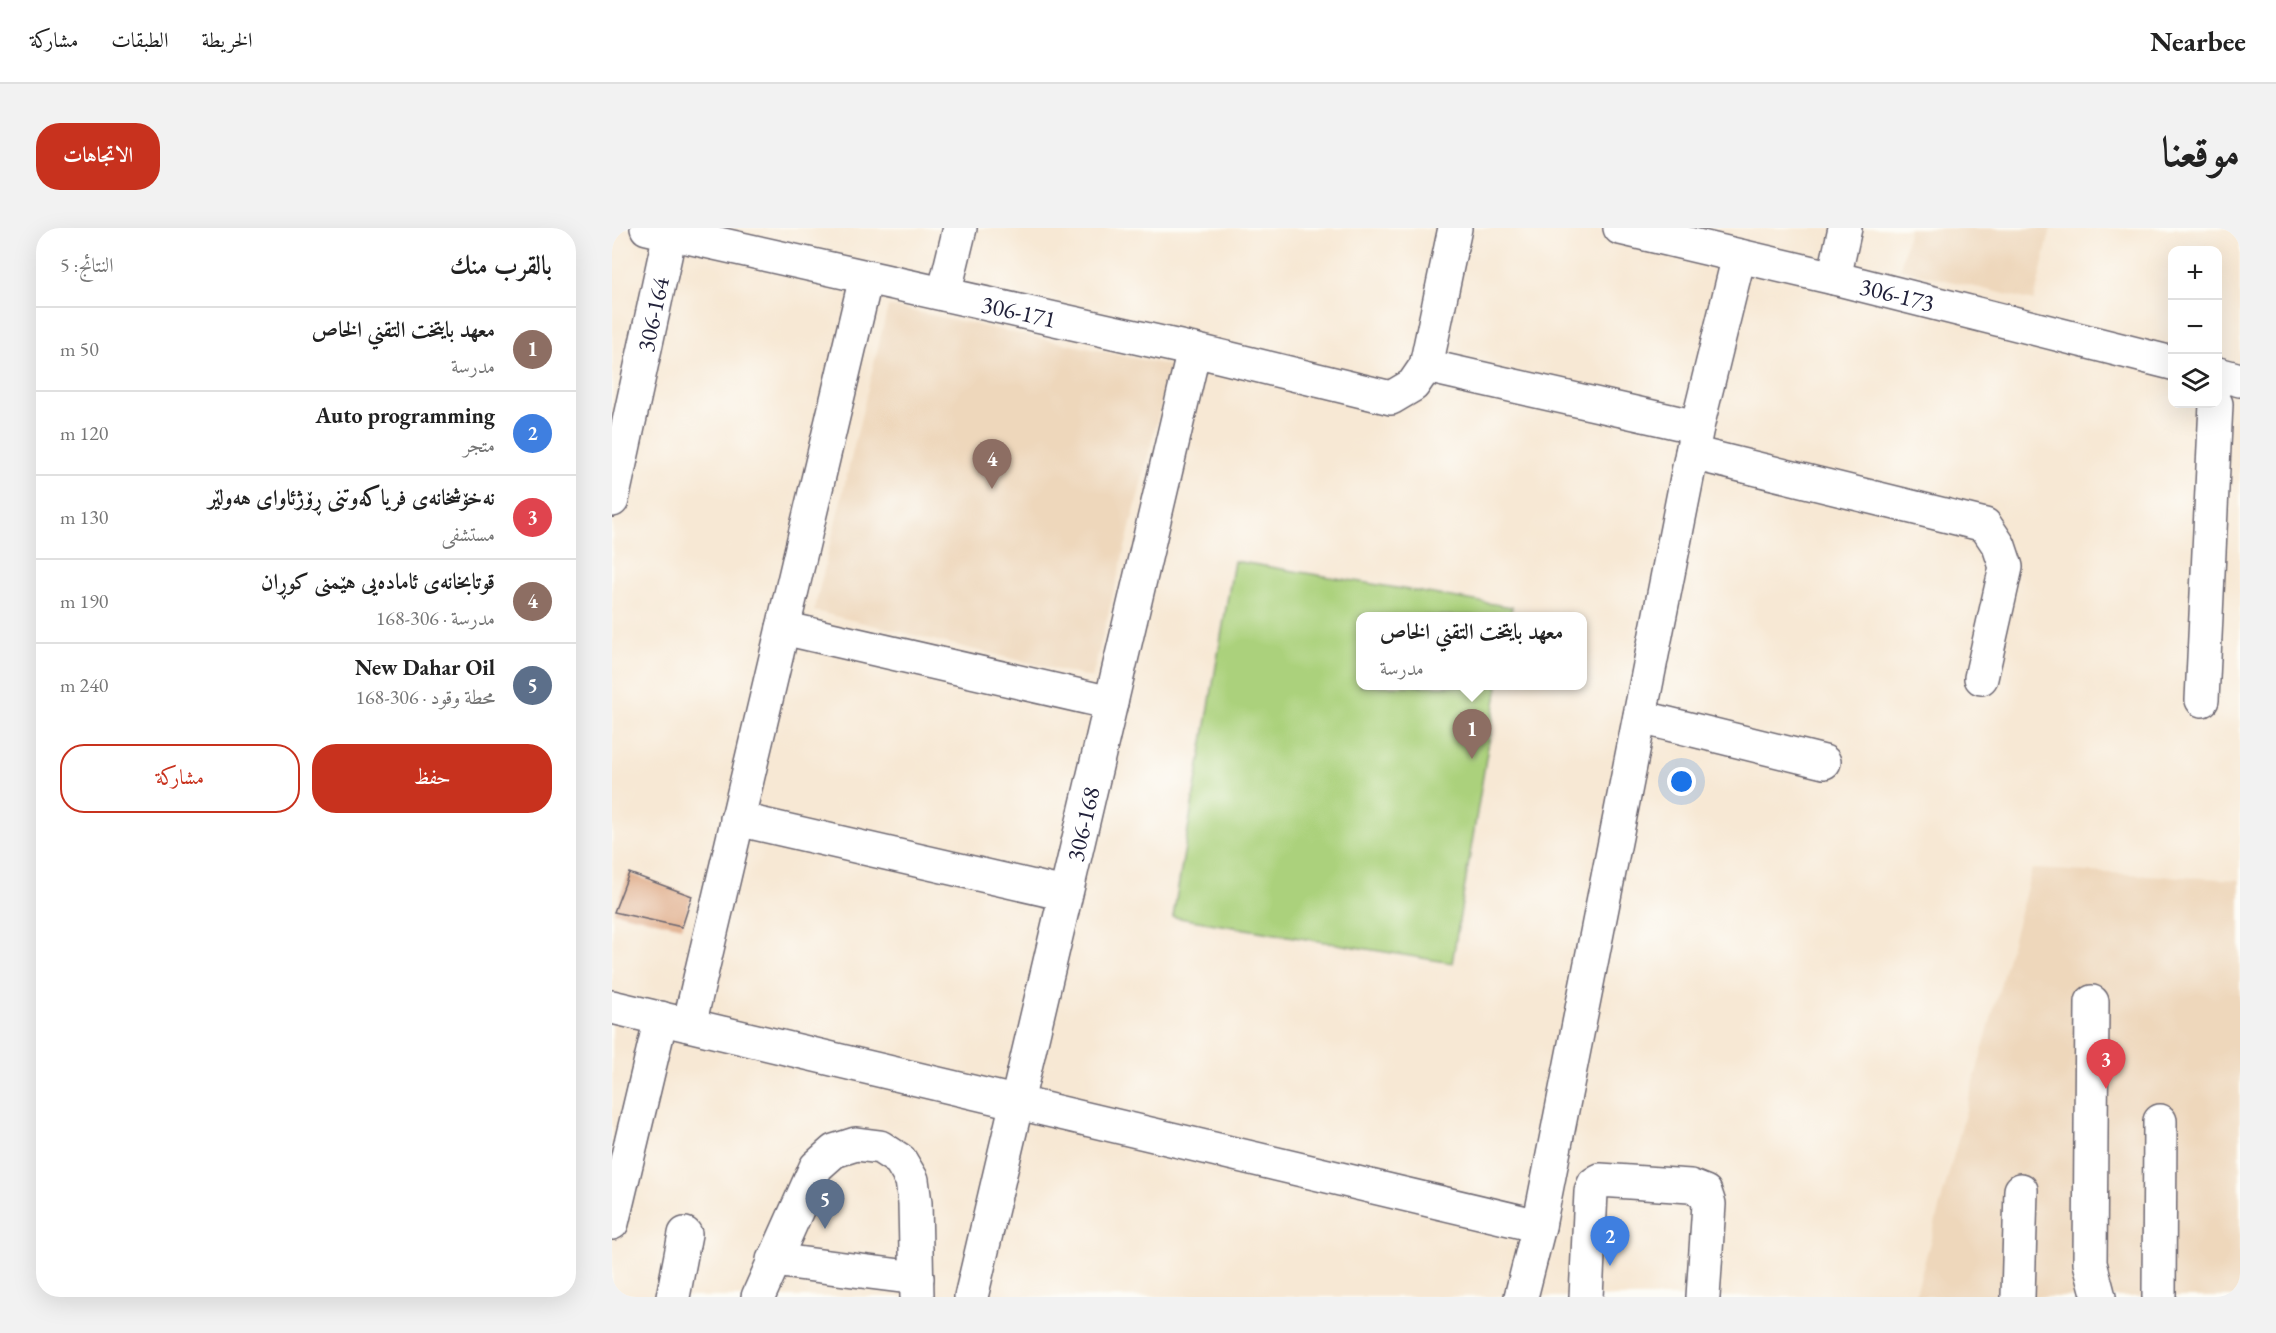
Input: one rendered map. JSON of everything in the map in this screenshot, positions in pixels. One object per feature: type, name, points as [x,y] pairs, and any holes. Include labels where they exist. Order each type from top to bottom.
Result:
[{"type":"street","points":[[944,294],[960,228]]},
{"type":"street","points":[[1455,228],[1426,366],[1695,440],[1985,525],[1999,546],[2006,567],[1981,678]]},
{"type":"street","name":"306-173","points":[[1620,228],[1834,278],[2168,362]]},
{"type":"street","points":[[1834,278],[1845,228]]},
{"type":"street","name":"306-171","points":[[658,231],[1194,350],[1391,398],[1413,385],[1426,366]]},
{"type":"street","name":"306-164","points":[[612,500],[658,231]]},
{"type":"street","points":[[1521,1297],[1550,1172],[1695,440],[1739,256]]},
{"type":"street","points":[[612,1223],[737,819],[866,277]]},
{"type":"street","name":"306-168","points":[[971,1297],[1194,350]]},
{"type":"street","points":[[2222,375],[2240,380]]},
{"type":"street","points":[[2202,700],[2216,408]]},
{"type":"street","points":[[783,628],[1111,703]]},
{"type":"street","points":[[1640,717],[1824,762]]},
{"type":"street","points":[[737,819],[1065,894]]},
{"type":"street","points":[[2092,1002],[2090,1263],[2100,1297]]},
{"type":"street","points":[[612,1007],[1539,1226]]},
{"type":"street","points":[[2159,1297],[2160,1121]]},
{"type":"street","points":[[758,1297],[773,1260],[816,1167],[834,1151],[856,1144],[880,1147],[900,1160],[912,1180],[915,1203],[917,1287],[773,1260]]},
{"type":"street","points":[[1550,1172],[1594,1184]]},
{"type":"street","points":[[1586,1297],[1591,1192],[1594,1184],[1600,1180],[1690,1186],[1705,1192],[1709,1204],[1703,1297]]},
{"type":"street","points":[[2018,1297],[2021,1190]]},
{"type":"street","points":[[672,1297],[686,1234]]},
{"type":"shaded area","points":[[1909,228],[2051,228],[2034,301],[1900,269]]},
{"type":"shaded area","points":[[888,306],[1171,366],[1092,678],[814,611]]},
{"type":"shaded area","points":[[2032,869],[2240,880],[2240,1297],[1915,1297]]},
{"type":"green space","points":[[1234,561],[1512,607],[1511,612],[1356,612],[1356,690],[1497,690],[1452,963],[1173,917]]},
{"type":"building","points":[[629,873],[692,896],[682,927],[614,912]]},
{"type":"place","name":"قوتابخانەی ئامادەیی هێمنی کوڕان","points":[[992,489]]},
{"type":"place","name":"معهد بايتخت التقني الخاص","points":[[1472,759]]},
{"type":"place","name":"نەخۆشخانەی فریاکەوتنی ڕۆژئاوای هەولێر","points":[[2106,1089]]},
{"type":"place","name":"New Dahar Oil","points":[[825,1229]]},
{"type":"place","name":"Auto programming","points":[[1610,1266]]}]
